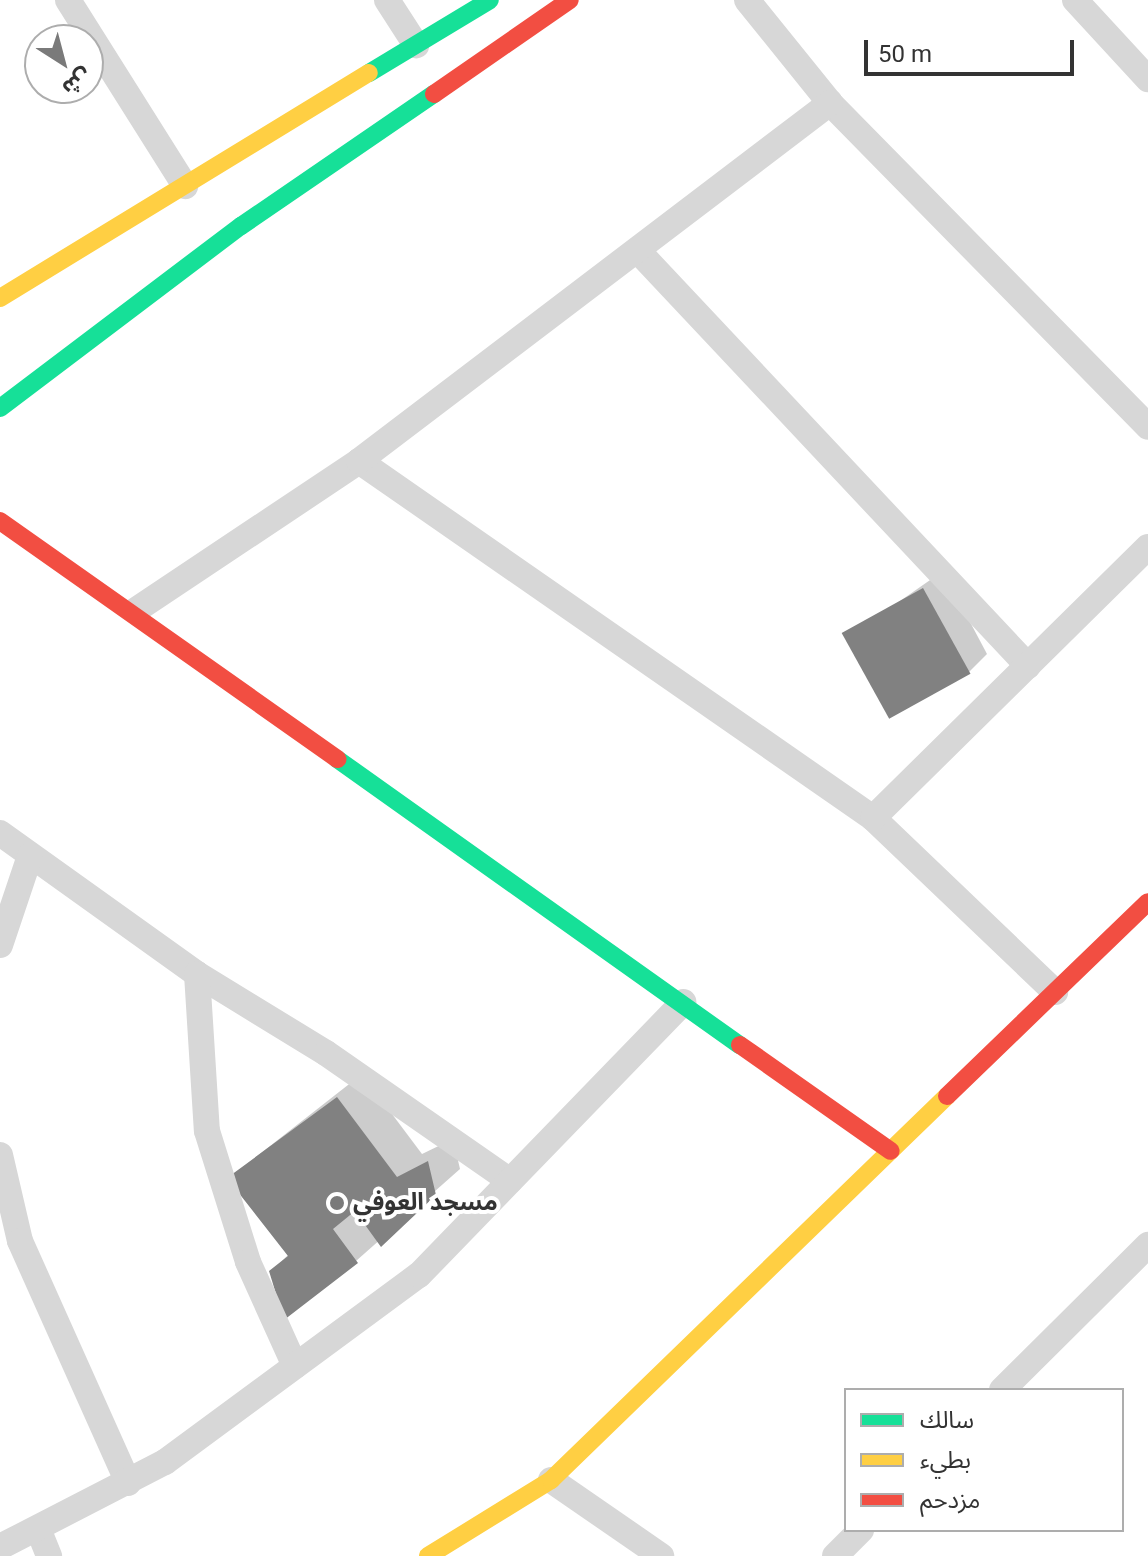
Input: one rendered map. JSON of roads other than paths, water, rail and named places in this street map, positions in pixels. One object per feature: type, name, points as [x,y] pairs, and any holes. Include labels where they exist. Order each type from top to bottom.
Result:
[{"type":"street","points":[[68,0],[185,186]]},
{"type":"street","points":[[387,0],[416,45]]},
{"type":"street","points":[[0,298],[490,0]]},
{"type":"street","points":[[0,408],[141,301],[570,0]]},
{"type":"street","points":[[747,0],[830,103],[1148,427]]},
{"type":"street","points":[[1075,0],[1148,79]]},
{"type":"street","points":[[136,610],[359,461],[639,252],[830,103]]},
{"type":"street","points":[[639,252],[1028,666]]},
{"type":"street","points":[[0,384],[141,301]]},
{"type":"street","points":[[359,461],[873,818],[1055,992]]},
{"type":"street","points":[[0,521],[136,610],[891,1151]]},
{"type":"street","points":[[873,818],[1148,547]]},
{"type":"street","points":[[0,833],[197,974],[326,1053],[510,1181]]},
{"type":"street","points":[[0,945],[30,856]]},
{"type":"street","points":[[428,1556],[551,1480],[1148,902]]},
{"type":"street","points":[[197,974],[207,1131],[248,1262],[295,1366]]},
{"type":"street","points":[[0,1547],[39,1531],[128,1483],[419,1275],[684,1002]]},
{"type":"street","points":[[0,1155],[20,1241],[128,1483]]},
{"type":"street","points":[[1004,1388],[1148,1245]]},
{"type":"street","points":[[551,1480],[661,1556]]},
{"type":"street","points":[[39,1531],[49,1556]]},
{"type":"street","points":[[835,1556],[859,1532]]},
{"type":"place","name":"مسجد العوفي","points":[[337,1203]]}]
